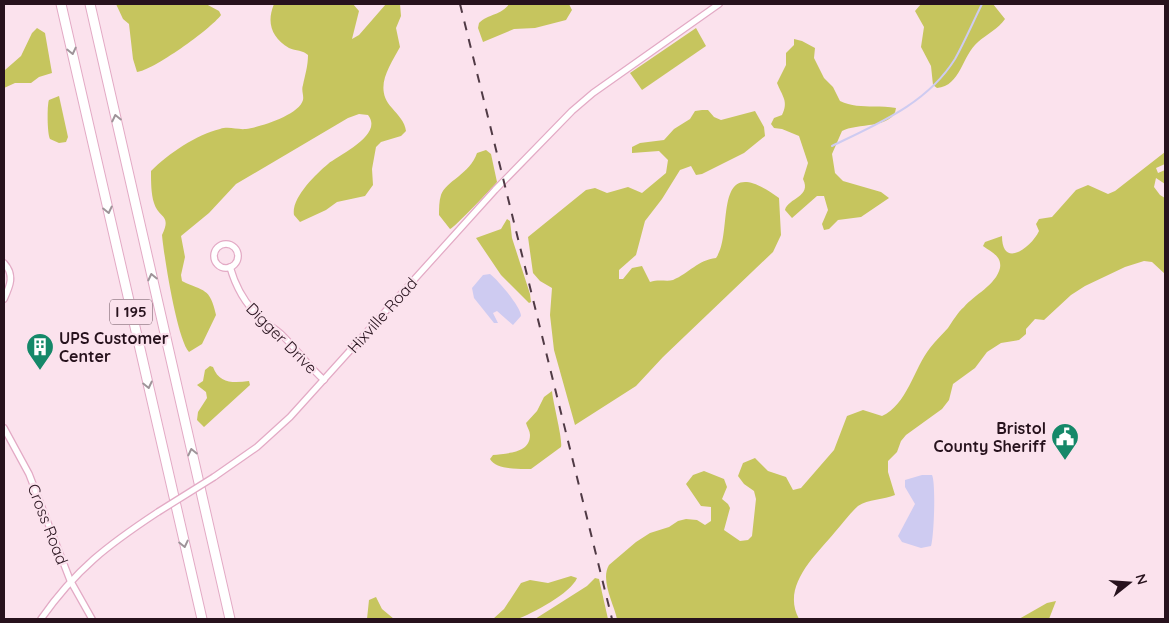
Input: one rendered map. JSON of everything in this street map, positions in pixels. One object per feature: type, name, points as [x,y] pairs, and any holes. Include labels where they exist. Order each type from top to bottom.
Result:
[{"type":"highway","name":"I 195","points":[[61,4],[202,619]]},
{"type":"highway","name":"I 195","points":[[90,4],[230,619]]},
{"type":"street","name":"Hixville Road","points":[[41,619],[70,580],[104,549],[214,477],[271,435],[324,380],[495,190],[572,111],[593,93],[719,4]]},
{"type":"street","name":"Digger Drive","points":[[222,244],[231,245],[238,252],[237,261],[230,267],[221,267],[215,260],[215,250],[222,244]]},
{"type":"street","points":[[4,263],[10,271],[11,280],[4,299]]},
{"type":"street","name":"Digger Drive","points":[[230,267],[236,285],[246,302],[261,319],[284,337],[324,380]]},
{"type":"street","name":"Cross Road","points":[[4,428],[30,474],[70,580],[92,619]]},
{"type":"shaded area","points":[[116,4],[206,4],[219,11],[221,15],[206,30],[181,48],[155,65],[137,72],[133,59],[129,24],[123,19]]},
{"type":"shaded area","points":[[274,4],[353,4],[359,11],[352,39],[359,35],[386,4],[400,4],[401,16],[396,28],[400,47],[385,77],[384,93],[386,100],[403,122],[406,131],[401,136],[381,142],[376,147],[372,169],[373,185],[365,196],[337,202],[326,210],[300,222],[294,215],[296,201],[311,180],[328,164],[358,144],[370,130],[371,122],[368,115],[359,114],[348,118],[236,184],[209,213],[181,236],[185,257],[181,275],[182,281],[201,289],[208,295],[216,315],[202,344],[189,352],[180,331],[172,296],[162,235],[166,223],[154,203],[151,171],[174,151],[192,140],[223,128],[246,129],[260,126],[287,115],[300,105],[303,100],[302,87],[308,55],[302,51],[289,48],[278,40],[271,24]]},
{"type":"shaded area","points":[[509,4],[569,4],[572,10],[566,20],[535,28],[514,29],[483,42],[478,28],[479,23],[503,10]]},
{"type":"shaded area","points":[[921,4],[993,4],[1005,19],[978,42],[968,54],[951,82],[937,88],[933,85],[931,66],[921,47],[924,27],[915,11]]},
{"type":"shaded area","points":[[37,28],[45,33],[52,73],[39,77],[31,83],[15,83],[4,88],[5,70],[21,56],[32,33]]},
{"type":"shaded area","points":[[696,28],[706,46],[642,90],[630,73]]},
{"type":"shaded area","points":[[794,39],[815,48],[814,58],[824,78],[833,87],[840,101],[861,106],[896,108],[894,115],[882,122],[842,131],[832,154],[835,173],[843,181],[881,192],[889,198],[861,217],[838,220],[829,229],[824,230],[822,224],[828,210],[824,196],[817,196],[792,218],[785,210],[804,190],[803,179],[808,163],[799,136],[774,128],[771,124],[774,118],[782,115],[784,110],[785,102],[777,83],[786,65],[786,53],[794,45]]},
{"type":"shaded area","points":[[59,96],[68,137],[66,142],[59,143],[50,139],[48,107],[49,100]]},
{"type":"shaded area","points":[[708,110],[714,117],[721,120],[755,111],[764,127],[765,136],[744,153],[702,174],[696,175],[691,166],[680,170],[662,199],[645,221],[636,255],[619,270],[619,279],[623,279],[632,268],[642,266],[650,282],[671,281],[704,261],[716,258],[721,246],[728,200],[733,188],[742,182],[757,185],[779,198],[781,235],[773,252],[663,357],[636,386],[575,425],[554,350],[550,315],[552,288],[540,281],[533,273],[528,237],[586,190],[595,188],[607,193],[628,187],[642,193],[666,173],[668,160],[659,151],[632,153],[632,147],[640,143],[664,140],[674,129],[690,119],[695,111]]},
{"type":"shaded area","points":[[486,150],[491,154],[497,182],[450,229],[439,215],[441,195],[448,185],[464,172],[477,153]]},
{"type":"shaded area","points":[[1165,152],[1165,164],[1156,168],[1158,173],[1165,170],[1165,184],[1156,178],[1154,187],[1165,198],[1165,274],[1152,262],[1144,261],[1125,267],[1085,286],[1071,295],[1044,320],[1035,319],[1026,329],[1026,334],[1019,340],[1001,343],[987,352],[975,368],[953,384],[949,400],[942,409],[906,435],[901,441],[897,452],[888,461],[888,472],[895,495],[866,502],[858,506],[810,561],[797,583],[794,595],[799,619],[617,619],[608,592],[606,578],[609,565],[636,542],[650,533],[686,519],[697,520],[705,525],[711,521],[711,507],[701,506],[686,484],[693,475],[704,471],[724,479],[727,487],[722,499],[730,508],[724,530],[740,541],[748,540],[752,536],[756,499],[754,491],[744,484],[738,476],[743,463],[755,458],[768,471],[786,477],[793,490],[801,488],[834,450],[847,416],[863,410],[882,416],[891,411],[904,395],[924,356],[932,345],[948,328],[957,314],[994,280],[998,274],[1000,264],[998,257],[983,246],[985,242],[1002,236],[1003,246],[1007,252],[1012,253],[1024,249],[1039,231],[1036,224],[1039,219],[1052,217],[1076,190],[1088,185],[1108,194],[1115,191]]},
{"type":"shaded area","points":[[507,219],[510,221],[512,238],[530,294],[531,302],[529,303],[501,275],[476,238],[501,229]]},
{"type":"shaded area","points":[[210,366],[223,379],[233,382],[249,381],[250,385],[204,427],[197,420],[198,412],[207,398],[206,392],[197,385],[203,381],[205,370]]},
{"type":"shaded area","points":[[552,391],[561,437],[561,447],[531,469],[509,468],[493,463],[490,459],[493,455],[510,453],[526,446],[529,441],[530,432],[526,423],[537,411],[544,397]]},
{"type":"shaded area","points":[[571,576],[577,578],[567,590],[532,613],[517,619],[493,619],[504,609],[521,583],[530,580],[548,583]]},
{"type":"shaded area","points":[[595,578],[599,579],[608,619],[535,619],[587,586]]},
{"type":"shaded area","points":[[376,597],[382,609],[394,619],[367,619],[369,600]]},
{"type":"shaded area","points":[[1056,601],[1049,619],[1019,619],[1047,603]]},
{"type":"water","points":[[490,274],[508,294],[520,312],[521,316],[513,325],[497,311],[493,313],[498,323],[494,323],[474,298],[472,288],[483,275]]},
{"type":"water","points":[[922,475],[932,475],[934,510],[931,546],[921,548],[902,542],[898,536],[915,504],[905,487],[905,480]]},
{"type":"waterway","points":[[832,146],[883,121],[916,101],[944,75],[955,59],[982,4]]},
{"type":"railway","points":[[460,4],[612,619]]},
{"type":"place","name":"UPS Customer Center","points":[[40,371]]},
{"type":"place","name":"Bristol County Sheriff","points":[[1065,461]]}]
